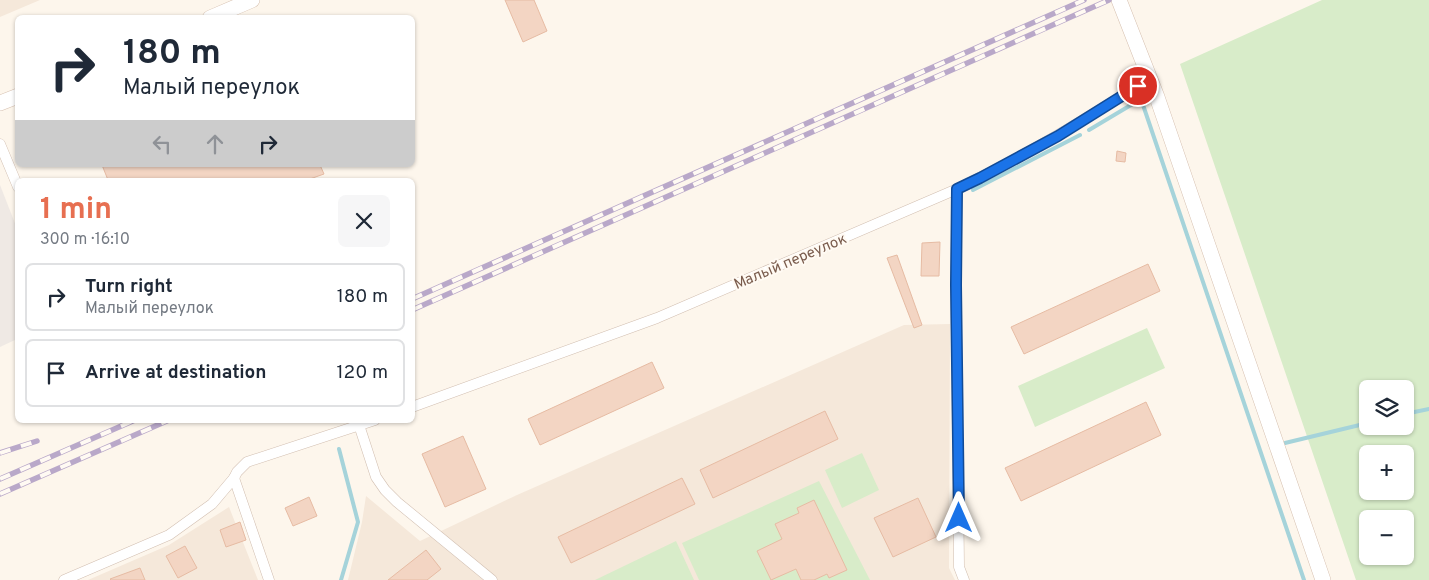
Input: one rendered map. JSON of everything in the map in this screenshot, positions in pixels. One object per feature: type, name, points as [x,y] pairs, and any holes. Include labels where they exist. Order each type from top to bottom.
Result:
[{"type":"street","points":[[217,15],[252,0]]},
{"type":"street","points":[[1119,0],[1150,78],[1323,580]]},
{"type":"street","name":"Малый переулок","points":[[415,406],[657,318],[957,189],[1058,136],[1150,78]]},
{"type":"street","points":[[0,103],[15,97]]},
{"type":"street","points":[[0,144],[15,180]]},
{"type":"street","points":[[957,189],[956,285],[959,567],[964,580]]},
{"type":"street","points":[[64,580],[169,535],[212,504],[237,472],[248,462],[365,423]]},
{"type":"street","points":[[359,425],[376,477],[385,490],[492,580]]},
{"type":"street","points":[[234,478],[269,580]]},
{"type":"shaded area","points":[[0,0],[40,0],[0,17]]},
{"type":"shaded area","points":[[0,185],[15,223],[15,340],[0,347]]},
{"type":"shaded area","points":[[950,324],[949,568],[955,580],[348,580],[362,522],[366,496],[420,541],[517,495],[904,325]]},
{"type":"shaded area","points":[[229,507],[258,580],[88,580],[169,545]]},
{"type":"green space","points":[[1322,0],[1429,0],[1429,580],[1356,580],[1180,64]]},
{"type":"green space","points":[[1147,328],[1165,368],[1035,427],[1018,386]]},
{"type":"green space","points":[[862,453],[879,490],[842,508],[825,470]]},
{"type":"green space","points":[[819,481],[870,580],[699,580],[682,543]]},
{"type":"green space","points":[[676,541],[694,580],[595,580]]},
{"type":"building","points":[[505,0],[534,0],[547,31],[523,42]]},
{"type":"building","points":[[1117,151],[1126,153],[1125,162],[1116,161]]},
{"type":"building","points":[[103,167],[321,167],[324,174],[313,178],[107,178]]},
{"type":"building","points":[[940,242],[939,276],[921,276],[922,243]]},
{"type":"building","points":[[897,255],[922,325],[914,328],[887,258]]},
{"type":"building","points":[[1148,264],[1160,291],[1024,354],[1011,327]]},
{"type":"building","points":[[652,362],[664,388],[540,445],[528,419]]},
{"type":"building","points":[[1146,402],[1161,435],[1021,501],[1005,468]]},
{"type":"building","points":[[825,411],[838,439],[713,498],[700,470]]},
{"type":"building","points":[[463,436],[486,489],[445,507],[422,454]]},
{"type":"building","points":[[682,478],[695,504],[571,563],[558,537]]},
{"type":"building","points":[[309,497],[317,516],[293,526],[285,508]]},
{"type":"building","points":[[918,498],[936,537],[893,557],[874,518]]},
{"type":"building","points":[[814,500],[847,570],[829,578],[827,574],[814,580],[801,580],[796,569],[771,580],[757,551],[782,539],[775,524],[799,513],[797,508]]},
{"type":"building","points":[[240,522],[246,540],[226,547],[220,530]]},
{"type":"building","points":[[185,546],[197,568],[178,578],[166,556]]},
{"type":"building","points":[[426,550],[441,569],[427,580],[388,580]]},
{"type":"building","points":[[140,568],[145,580],[110,579]]},
{"type":"waterway","points":[[1089,130],[1141,99],[1304,580]]},
{"type":"waterway","points":[[973,190],[1080,135]]},
{"type":"waterway","points":[[1414,412],[1429,409]]},
{"type":"waterway","points":[[1285,443],[1359,425]]},
{"type":"waterway","points":[[339,449],[358,522],[341,580]]},
{"type":"railway","points":[[415,298],[1084,0]]},
{"type":"railway","points":[[415,309],[1109,0]]},
{"type":"railway","points":[[0,479],[128,423]]},
{"type":"railway","points":[[0,494],[162,423]]},
{"type":"railway","points":[[0,453],[37,441]]},
{"type":"route","points":[[959,518],[956,285],[957,189],[1058,136],[1138,86]]}]
